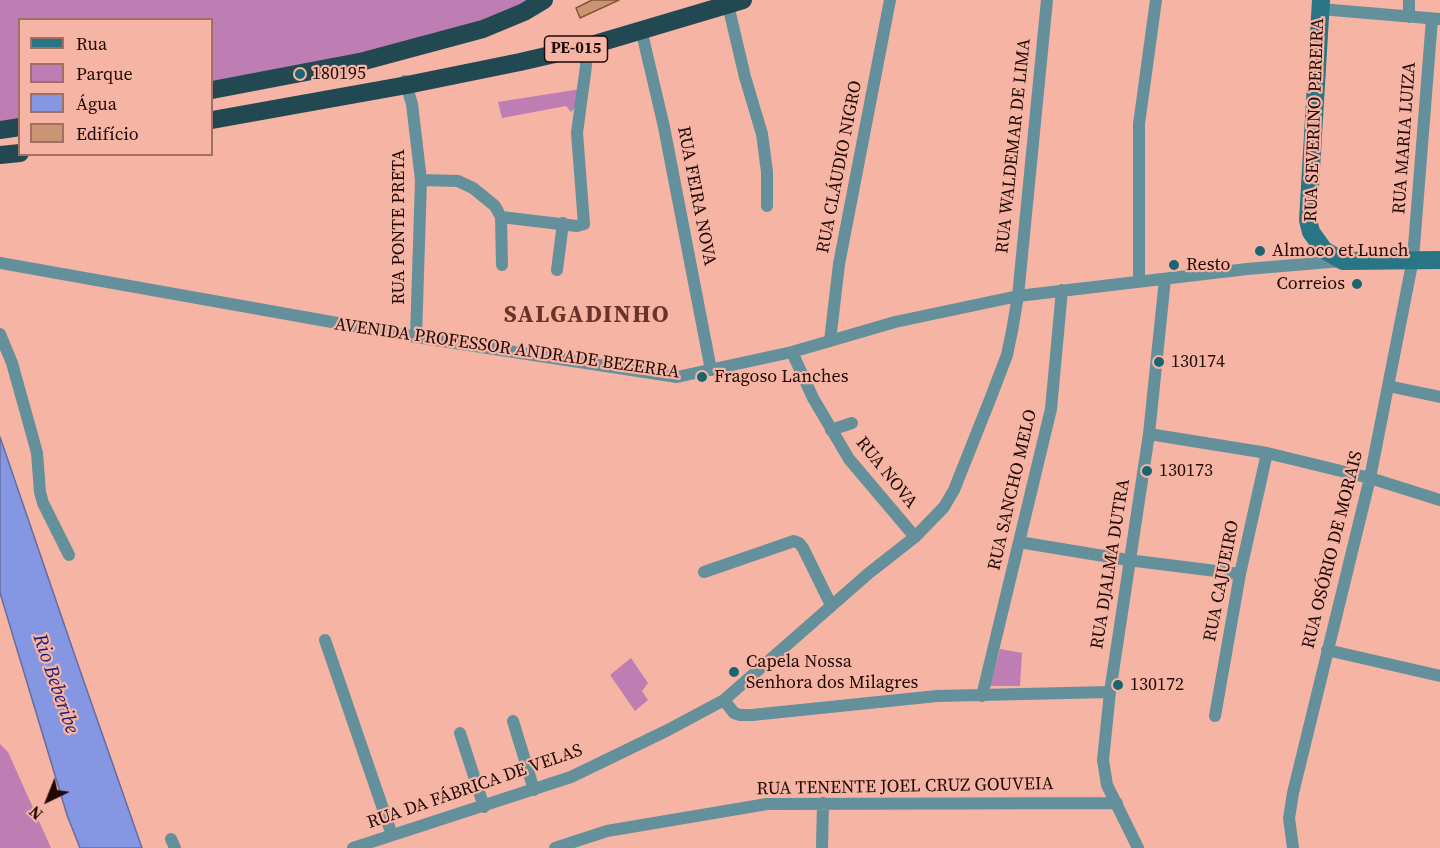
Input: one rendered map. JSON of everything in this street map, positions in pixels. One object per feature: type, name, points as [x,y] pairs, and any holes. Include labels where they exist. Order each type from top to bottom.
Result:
[{"type":"highway","points":[[213,90],[364,61],[483,29],[524,12],[544,0]]},
{"type":"highway","name":"PE-015","points":[[213,120],[585,47],[736,2]]},
{"type":"highway","points":[[0,130],[18,127]]},
{"type":"highway","points":[[0,155],[18,153]]},
{"type":"main road","name":"RUA SEVERINO PEREIRA","points":[[1320,4],[1308,220],[1317,242],[1331,256],[1343,261]]},
{"type":"main road","name":"AVENIDA PROFESSOR ANDRADE BEZERRA","points":[[1343,261],[1440,260]]},
{"type":"street","name":"RUA CLÁUDIO NIGRO","points":[[830,341],[839,264],[890,0]]},
{"type":"street","name":"RUA WALDEMAR DE LIMA","points":[[1018,296],[1047,0]]},
{"type":"street","points":[[1139,282],[1139,124],[1156,0]]},
{"type":"street","points":[[1409,0],[1409,17]]},
{"type":"street","points":[[736,2],[745,77],[762,134],[767,172],[767,206]]},
{"type":"street","points":[[1320,4],[1436,19]]},
{"type":"street","name":"RUA MARIA LUIZA","points":[[1413,259],[1436,19]]},
{"type":"street","name":"RUA FEIRA NOVA","points":[[640,29],[664,127],[711,370]]},
{"type":"street","points":[[501,217],[583,225],[585,222],[577,133],[586,66],[585,47]]},
{"type":"street","name":"RUA PONTE PRETA","points":[[406,83],[415,121],[421,180],[416,337]]},
{"type":"street","points":[[421,180],[458,182],[483,195],[495,206],[501,217],[502,266]]},
{"type":"street","points":[[557,270],[563,223]]},
{"type":"street","name":"RUA OSÓRIO DE MORAIS","points":[[1293,848],[1288,818],[1370,478],[1413,259]]},
{"type":"street","name":"AVENIDA PROFESSOR ANDRADE BEZERRA","points":[[0,263],[416,337],[676,377],[792,352],[896,322],[1018,296],[1247,268],[1343,261]]},
{"type":"street","name":"RUA DJALMA DUTRA","points":[[1138,848],[1107,785],[1103,760],[1128,560],[1149,434],[1165,279]]},
{"type":"street","name":"RUA SANCHO MELO","points":[[982,696],[1052,409],[1062,290]]},
{"type":"street","name":"RUA DA FÁBRICA DE VELAS","points":[[353,848],[571,777],[724,700],[831,605],[915,537],[944,507],[954,490],[1007,356],[1018,296]]},
{"type":"street","points":[[0,334],[12,363],[37,453],[40,492],[69,555]]},
{"type":"street","name":"RUA NOVA","points":[[792,352],[813,398],[849,459],[915,537]]},
{"type":"street","points":[[1388,386],[1440,397]]},
{"type":"street","name":"RUA NOVA","points":[[831,430],[852,423]]},
{"type":"street","points":[[1149,434],[1267,453],[1370,478],[1440,501]]},
{"type":"street","name":"RUA CAJUEIRO","points":[[1215,716],[1240,574],[1267,453]]},
{"type":"street","points":[[704,572],[795,541],[803,548],[831,605]]},
{"type":"street","points":[[1019,542],[1128,560],[1240,574]]},
{"type":"street","points":[[325,640],[392,835]]},
{"type":"street","points":[[1327,650],[1440,676]]},
{"type":"street","points":[[724,700],[734,713],[752,715],[937,696],[1110,692]]},
{"type":"street","points":[[513,721],[534,790]]},
{"type":"street","points":[[460,733],[484,807]]},
{"type":"street","points":[[822,848],[823,803]]},
{"type":"street","name":"RUA TENENTE JOEL CRUZ GOUVEIA","points":[[555,848],[607,831],[767,804],[1117,803]]},
{"type":"green space","points":[[0,0],[545,0],[366,57],[213,86],[213,18],[18,18],[18,121],[0,125]]},
{"type":"green space","points":[[581,89],[577,106],[571,112],[566,106],[502,118],[498,102]]},
{"type":"green space","points":[[1000,649],[1022,653],[1020,686],[990,686]]},
{"type":"green space","points":[[631,658],[648,683],[642,691],[648,700],[635,711],[610,675]]},
{"type":"green space","points":[[0,744],[8,752],[51,848],[0,848]]},
{"type":"water","name":"Rio Beberibe","points":[[0,437],[142,848],[80,848],[67,815],[0,593]]},
{"type":"building","points":[[592,0],[619,0],[580,18],[576,8]]},
{"type":"place","name":"180195","points":[[300,74]]},
{"type":"place","name":"Almoco et Lunch","points":[[1260,251]]},
{"type":"place","name":"Resto","points":[[1174,265]]},
{"type":"place","name":"Correios","points":[[1357,284]]},
{"type":"place","name":"130174","points":[[1159,362]]},
{"type":"place","name":"Fragoso Lanches","points":[[702,377]]},
{"type":"place","name":"130173","points":[[1147,471]]},
{"type":"place","name":"Capela Nossa Senhora dos Milagres","points":[[734,672]]},
{"type":"place","name":"130172","points":[[1118,685]]},
{"type":"district","name":"SALGADINHO","points":[[587,316]]}]
